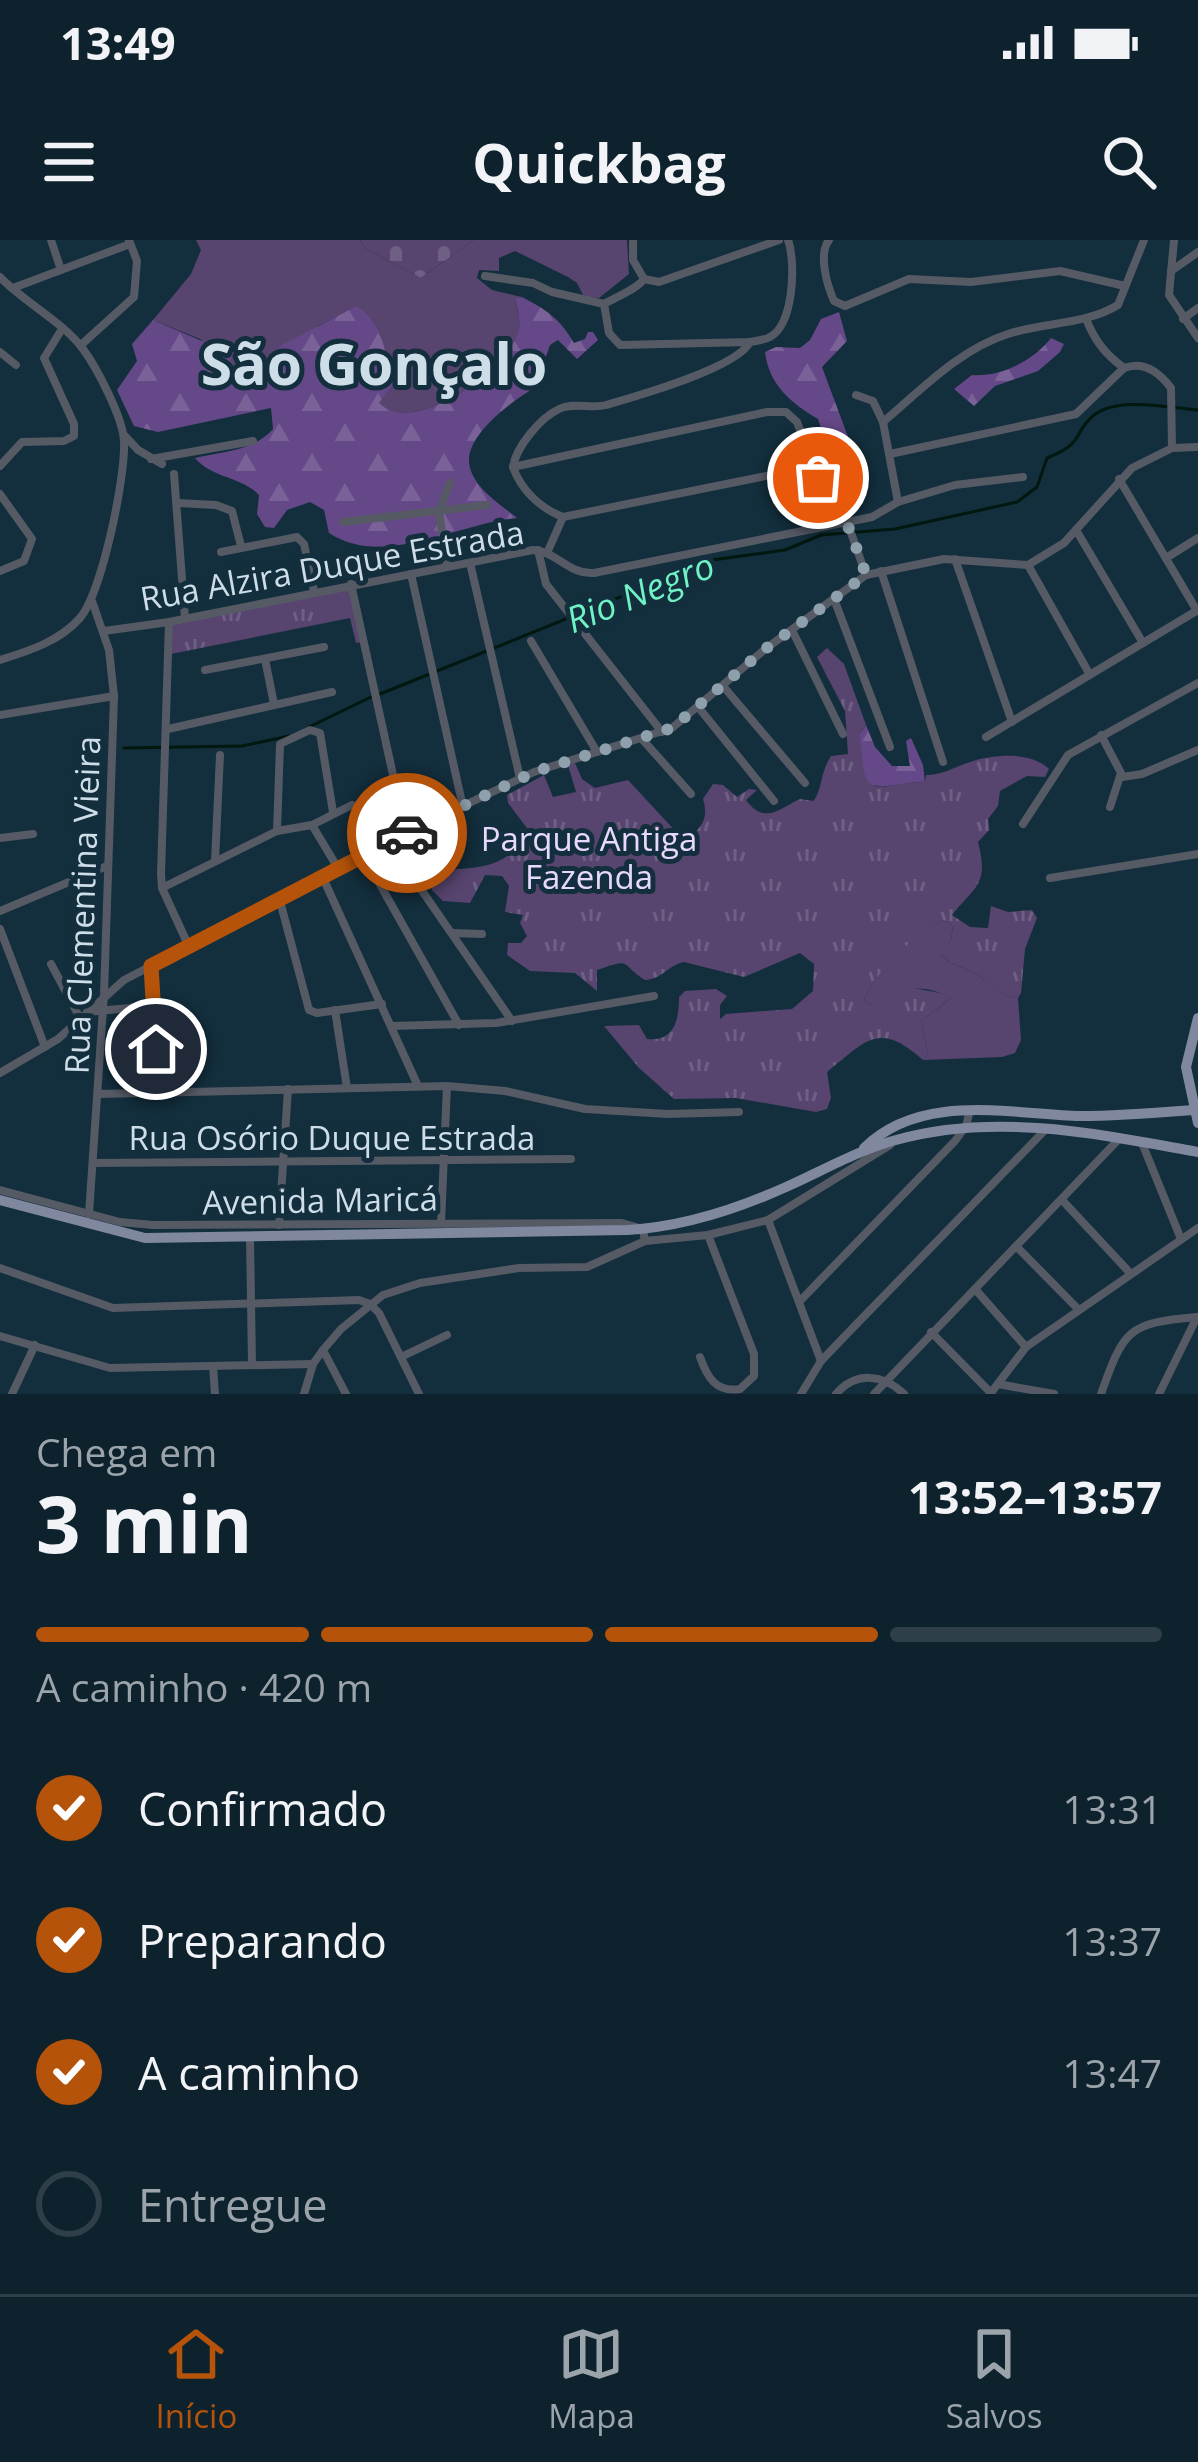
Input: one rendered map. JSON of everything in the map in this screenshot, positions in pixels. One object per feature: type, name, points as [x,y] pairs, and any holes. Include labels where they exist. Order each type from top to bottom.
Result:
[{"type":"main road","points":[[857,1155],[894,1125],[970,1111],[1195,1117],[1186,1067],[1198,1018]]},
{"type":"main road","points":[[1,1198],[145,1238],[441,1230],[644,1235],[732,1210],[897,1139],[967,1126],[1046,1129],[1198,1152]]},
{"type":"street","points":[[51,240],[61,270]]},
{"type":"street","points":[[633,240],[632,260],[641,283]]},
{"type":"street","points":[[485,276],[533,283],[604,304],[641,283],[659,282],[779,240]]},
{"type":"street","points":[[604,304],[609,333],[620,345],[750,342],[770,337],[781,326],[795,275],[788,240]]},
{"type":"street","points":[[883,422],[962,357],[988,342],[1025,329],[1085,319],[1118,305],[1144,240]]},
{"type":"street","points":[[1174,240],[1169,295],[1198,338]]},
{"type":"street","points":[[12,289],[129,242],[138,273],[134,297],[81,345]]},
{"type":"street","points":[[827,242],[830,291],[834,301],[845,306],[909,279],[971,282],[1060,271],[1124,286]]},
{"type":"street","points":[[1171,271],[1198,252]]},
{"type":"street","points":[[0,277],[81,345],[124,435],[162,464]]},
{"type":"street","points":[[1184,319],[1198,308]]},
{"type":"street","points":[[1085,319],[1097,344],[1124,368]]},
{"type":"street","points":[[0,466],[22,442],[74,436],[74,424],[44,358],[62,329]]},
{"type":"street","points":[[513,467],[524,442],[554,413],[578,406],[604,406],[700,374],[739,357],[750,342]]},
{"type":"street","points":[[0,352],[16,365]]},
{"type":"street","points":[[890,454],[1076,414],[1124,368],[1140,365],[1171,388],[1172,448]]},
{"type":"street","points":[[856,395],[873,401],[883,422],[898,502]]},
{"type":"street","points":[[513,467],[786,412],[796,422],[828,499],[850,531],[866,575]]},
{"type":"street","points":[[0,660],[57,637],[92,601],[111,529],[124,435]]},
{"type":"street","points":[[151,459],[253,441]]},
{"type":"street","points":[[0,1073],[46,1046],[104,994],[151,966],[406,834],[520,778],[662,732],[866,575],[955,559],[1028,565],[1076,530],[1119,478],[1142,461],[1172,448],[1198,447]]},
{"type":"street","points":[[513,467],[526,490],[563,517],[815,466]]},
{"type":"street","points":[[174,474],[185,618]]},
{"type":"street","name":"Rua Alzira Duque Estrada","points":[[104,631],[543,551],[586,574],[850,531],[898,502],[956,485],[1023,477]]},
{"type":"street","points":[[986,737],[1197,610],[1119,478]]},
{"type":"street","points":[[447,567],[439,511],[450,482]]},
{"type":"street","points":[[0,494],[32,539],[24,561],[0,572]]},
{"type":"street","points":[[178,503],[232,511],[242,546]]},
{"type":"street","points":[[343,522],[487,505]]},
{"type":"street","points":[[563,517],[543,551],[545,584],[662,732]]},
{"type":"street","points":[[1076,530],[1143,643]]},
{"type":"street","points":[[1166,558],[1198,538]]},
{"type":"street","points":[[221,552],[301,539],[314,591]]},
{"type":"street","points":[[955,559],[1012,722]]},
{"type":"street","points":[[470,562],[520,778]]},
{"type":"street","points":[[1028,565],[1090,675]]},
{"type":"street","points":[[881,571],[943,762]]},
{"type":"street","points":[[411,574],[463,807]]},
{"type":"street","points":[[352,584],[406,834]]},
{"type":"street","points":[[834,599],[890,747]]},
{"type":"street","name":"Rua Clementina Vieira","points":[[89,1214],[104,994],[114,696],[104,631],[92,601]]},
{"type":"street","points":[[169,622],[162,889],[190,949]]},
{"type":"street","points":[[792,630],[843,734]]},
{"type":"street","points":[[531,641],[597,752]]},
{"type":"street","points":[[205,670],[324,647]]},
{"type":"street","points":[[265,659],[274,704]]},
{"type":"street","points":[[1023,824],[1068,755],[1198,683]]},
{"type":"street","points":[[723,686],[805,783]]},
{"type":"street","points":[[168,729],[332,692]]},
{"type":"street","points":[[0,715],[114,696]]},
{"type":"street","points":[[699,707],[774,801]]},
{"type":"street","points":[[277,831],[280,744],[310,730],[320,733],[333,812]]},
{"type":"street","points":[[1101,736],[1122,777],[1110,807]]},
{"type":"street","points":[[642,740],[691,794]]},
{"type":"street","points":[[1122,777],[1198,750]]},
{"type":"street","points":[[215,861],[220,755]]},
{"type":"street","points":[[162,889],[277,831],[312,825],[352,805]]},
{"type":"street","points":[[312,825],[339,870]]},
{"type":"street","points":[[0,838],[33,834]]},
{"type":"street","points":[[389,843],[512,1021]]},
{"type":"street","points":[[1050,878],[1198,854]]},
{"type":"street","points":[[364,856],[459,1025]]},
{"type":"street","points":[[0,911],[107,866]]},
{"type":"street","points":[[323,878],[418,1086]]},
{"type":"street","points":[[280,901],[304,1003],[312,1012],[382,1004]]},
{"type":"street","points":[[0,929],[46,1046]]},
{"type":"street","points":[[451,933],[482,934]]},
{"type":"street","points":[[51,964],[84,1015]]},
{"type":"street","points":[[151,966],[162,1091]]},
{"type":"street","points":[[392,1026],[512,1021],[653,996]]},
{"type":"street","points":[[84,1015],[151,1006]]},
{"type":"street","points":[[334,1010],[347,1088]]},
{"type":"street","points":[[98,1094],[447,1086],[506,1090],[585,1109],[740,1112]]},
{"type":"street","points":[[441,1230],[447,1086]]},
{"type":"street","points":[[279,1225],[288,1089]]},
{"type":"street","points":[[800,1301],[967,1126],[970,1111]]},
{"type":"street","points":[[802,1394],[821,1361],[1046,1129]]},
{"type":"street","points":[[304,1394],[313,1364],[323,1350],[370,1304],[395,1290],[531,1267],[597,1264],[644,1235],[708,1235],[767,1220],[897,1139]]},
{"type":"street","points":[[874,1394],[1118,1140]]},
{"type":"street","points":[[1142,1143],[1180,1239]]},
{"type":"street","name":"Rua Osório Duque Estrada","points":[[93,1163],[571,1159]]},
{"type":"street","name":"Avenida Maricá","points":[[1,1198],[153,1226],[441,1230]]},
{"type":"street","points":[[1064,1201],[1131,1274]]},
{"type":"street","points":[[767,1220],[821,1361]]},
{"type":"street","points":[[993,1390],[1026,1347],[1198,1228]]},
{"type":"street","points":[[700,1357],[706,1374],[721,1388],[740,1389],[754,1376],[754,1354],[708,1235]]},
{"type":"street","points":[[250,1237],[252,1364]]},
{"type":"street","points":[[1018,1248],[1079,1310]]},
{"type":"street","points":[[0,1268],[113,1307],[359,1300],[370,1304],[419,1394]]},
{"type":"street","points":[[975,1289],[1026,1347]]},
{"type":"street","points":[[1101,1394],[1120,1346],[1139,1326],[1197,1316],[1159,1394]]},
{"type":"street","points":[[931,1332],[993,1390],[1054,1394]]},
{"type":"street","points":[[401,1357],[447,1335]]},
{"type":"street","points":[[0,1336],[110,1368],[313,1364]]},
{"type":"street","points":[[0,1390],[13,1394],[35,1345]]},
{"type":"street","points":[[323,1350],[346,1394]]},
{"type":"street","points":[[213,1366],[215,1394]]},
{"type":"street","points":[[836,1394],[851,1380],[885,1379],[904,1394]]},
{"type":"green space","points":[[196,240],[360,240],[366,249],[421,278],[474,240],[627,240],[629,274],[599,298],[584,297],[568,277],[515,251],[499,258],[499,271],[479,270],[477,278],[492,290],[522,297],[515,300],[519,327],[508,352],[455,396],[433,407],[393,411],[378,403],[393,385],[386,352],[357,307],[318,326],[276,361],[269,382],[250,387],[224,384],[230,365],[200,339],[153,320],[191,274],[201,250]]},
{"type":"green space","points":[[360,240],[474,240],[421,278],[366,249]]},
{"type":"green space","points":[[522,297],[552,316],[574,343],[585,339],[588,332],[598,340],[577,359],[558,340],[550,345],[543,365],[546,381],[498,414],[471,449],[469,461],[475,478],[517,518],[422,541],[373,547],[350,543],[329,533],[324,510],[310,502],[287,510],[274,528],[265,527],[257,514],[259,495],[195,458],[237,450],[265,437],[273,429],[271,408],[158,432],[134,426],[117,390],[137,361],[132,344],[153,320],[223,350],[231,359],[225,384],[252,387],[274,378],[274,355],[280,346],[357,306],[379,332],[393,385],[379,403],[394,411],[413,412],[456,396],[494,366],[517,336],[515,299]]},
{"type":"green space","points":[[839,312],[847,341],[822,367],[860,469],[858,477],[847,483],[821,446],[825,440],[818,419],[783,392],[765,352],[776,347],[800,348],[821,319]]},
{"type":"green space","points":[[1051,338],[1064,344],[1060,352],[1038,371],[995,386],[974,406],[954,389],[972,375],[1016,366]]},
{"type":"green space","points":[[350,586],[362,642],[356,643],[350,618],[171,654],[171,624]]},
{"type":"green space","name":"Parque Antiga Fazenda","points":[[827,648],[844,664],[866,725],[860,737],[863,769],[872,785],[925,782],[926,775],[1003,756],[1024,757],[1049,769],[1045,777],[1027,776],[1000,791],[998,806],[988,819],[989,830],[978,842],[981,876],[952,915],[970,927],[988,928],[991,906],[1008,912],[1032,910],[1037,918],[1025,949],[1021,993],[1018,998],[1004,994],[943,957],[939,953],[951,940],[953,926],[944,920],[897,954],[864,1001],[871,1005],[901,983],[952,997],[921,1021],[928,1053],[923,1060],[894,1041],[873,1039],[827,1072],[831,1098],[827,1109],[816,1112],[736,1098],[674,1099],[639,1068],[604,1026],[639,1025],[647,1039],[664,1037],[673,1027],[679,997],[685,991],[716,989],[727,996],[720,1005],[720,1019],[726,1014],[792,1009],[813,991],[814,964],[800,953],[744,977],[684,962],[645,980],[625,964],[616,964],[597,970],[597,991],[575,973],[530,971],[507,955],[508,943],[521,943],[527,936],[520,923],[523,915],[505,912],[509,886],[502,876],[485,875],[470,903],[443,901],[430,882],[438,870],[492,864],[513,852],[527,828],[507,795],[544,775],[553,797],[576,792],[568,765],[575,763],[582,779],[595,788],[628,780],[687,839],[703,822],[703,799],[713,784],[723,785],[737,797],[757,790],[746,800],[759,812],[778,810],[800,799],[814,801],[831,756],[848,754],[845,711],[817,657]]},
{"type":"green space","points":[[866,725],[875,747],[892,766],[910,766],[906,741],[911,738],[925,782],[868,783],[860,765],[858,736]]},
{"type":"green space","points":[[944,920],[953,926],[951,940],[940,954],[1018,998],[1021,1040],[1015,1053],[923,1060],[928,1053],[921,1021],[951,998],[919,989],[901,991],[871,1005],[864,1001],[897,954]]},
{"type":"waterway","name":"Rio Negro","points":[[380,694],[712,560],[785,550],[821,535],[895,529],[1017,502],[1037,487],[1047,458],[1073,443],[1087,421],[1104,409],[1145,405],[1198,410]]},
{"type":"waterway","name":"Rio Negro","points":[[309,727],[371,697]]},
{"type":"waterway","name":"Rio Negro","points":[[124,748],[242,746],[289,736]]},
{"type":"way so far","points":[[407,833],[534,772],[672,728],[764,650],[866,575],[847,523],[818,478]]},
{"type":"district","name":"São Gonçalo","points":[[374,363]]},
{"type":"route","points":[[156,1049],[151,966],[407,833]]}]
